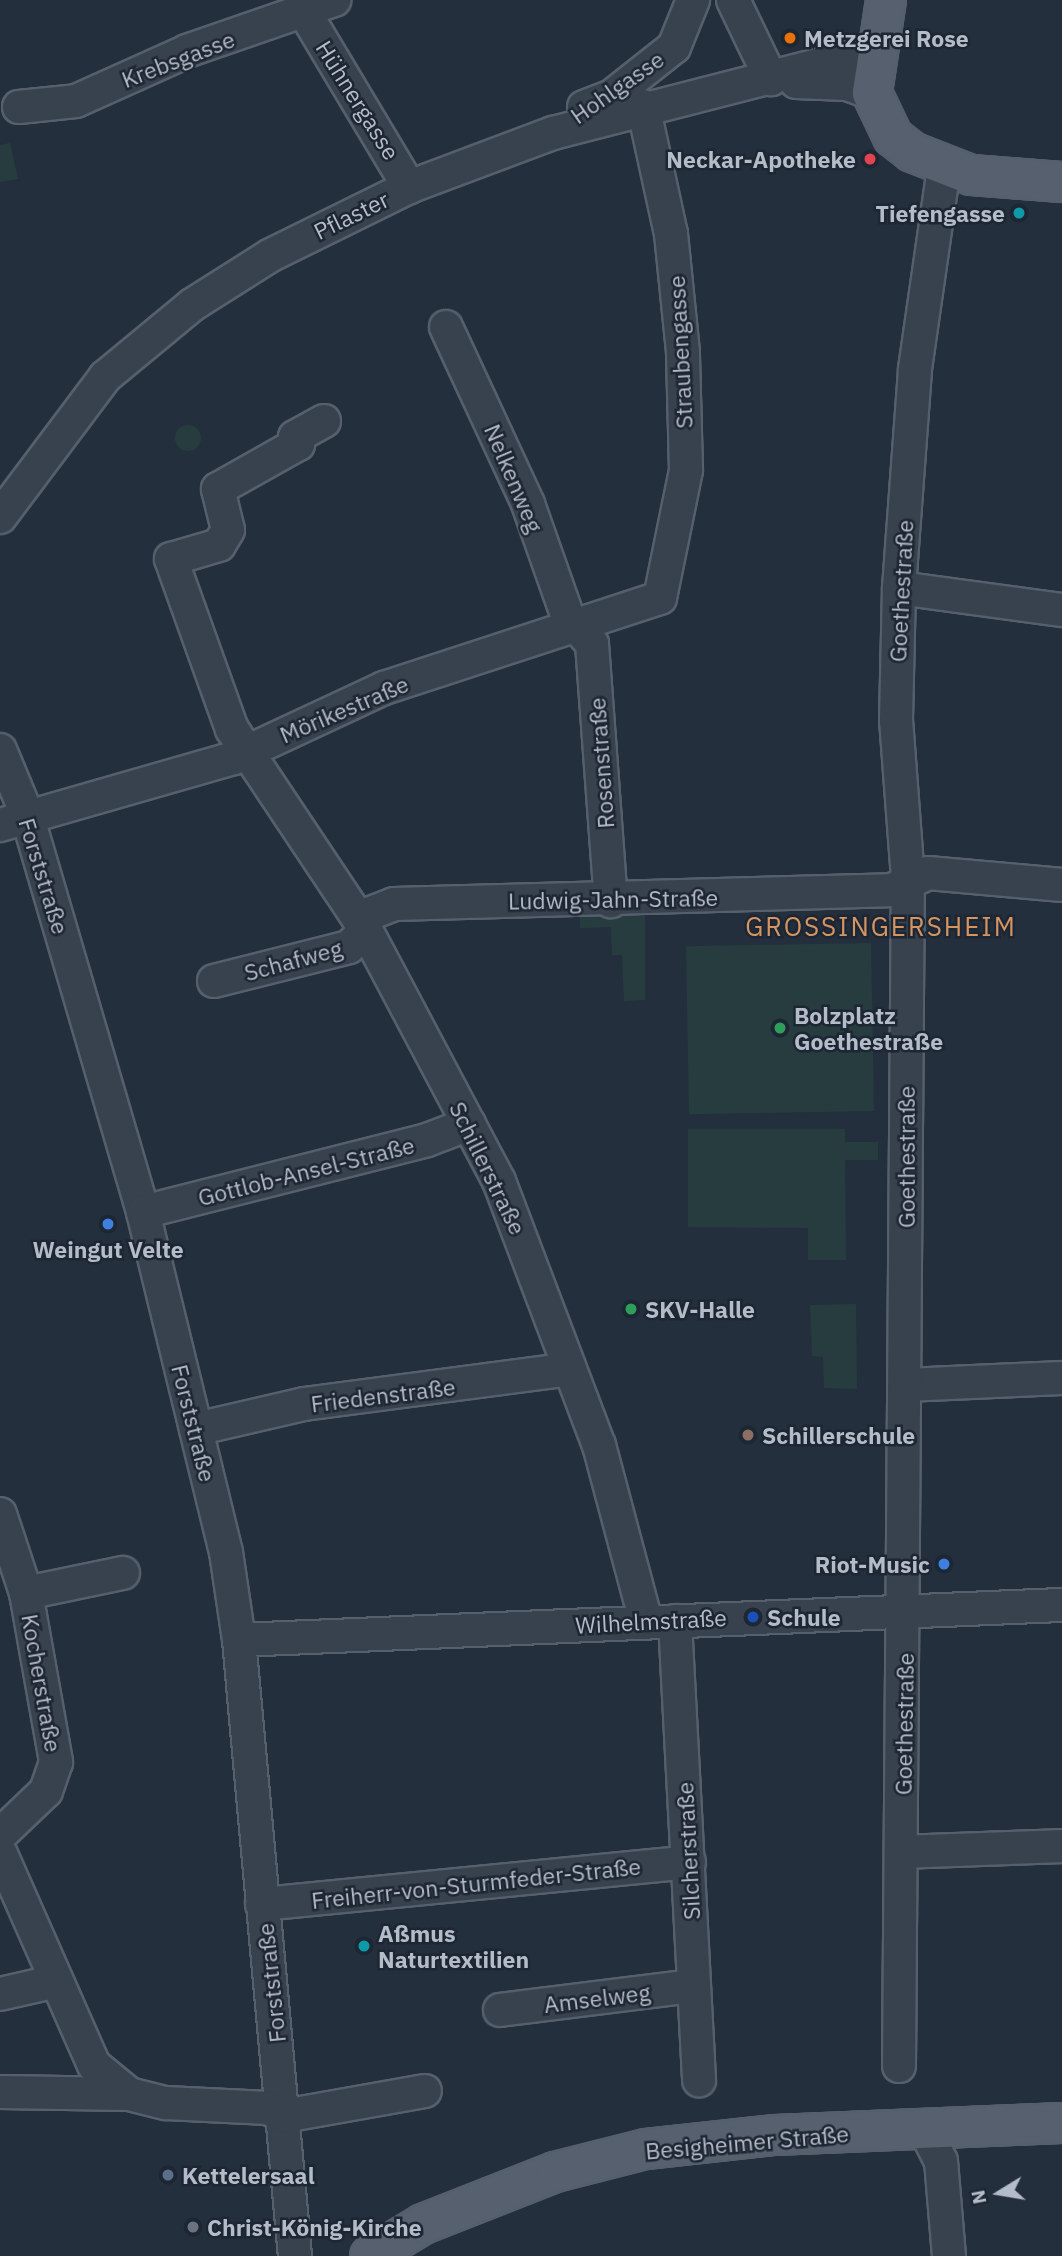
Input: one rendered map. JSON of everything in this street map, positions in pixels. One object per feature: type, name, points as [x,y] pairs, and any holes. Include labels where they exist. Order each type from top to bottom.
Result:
[{"type":"main road","points":[[886,0],[876,50],[872,93],[892,136],[944,167],[1062,182]]},
{"type":"main road","name":"Besigheimer Straße","points":[[370,2256],[394,2238],[555,2172],[646,2150],[925,2128],[1062,2123]]},
{"type":"main road","points":[[415,2256],[454,2214]]},
{"type":"street","name":"Krebsgasse","points":[[19,107],[76,101],[187,51],[305,13],[334,0]]},
{"type":"street","name":"Hohlgasse","points":[[553,133],[674,47],[693,0]]},
{"type":"street","points":[[733,0],[771,79]]},
{"type":"street","name":"Hühnergasse","points":[[305,13],[409,187]]},
{"type":"street","name":"Pflaster","points":[[5,504],[105,377],[192,305],[271,255],[409,187],[553,133],[643,106],[771,79],[876,50]]},
{"type":"street","name":"Pflaster","points":[[771,79],[847,84],[872,93]]},
{"type":"street","name":"Straubengasse","points":[[643,106],[671,234],[683,352],[686,470],[660,598]]},
{"type":"street","name":"Goethestraße","points":[[899,2066],[905,1612],[908,879],[896,720],[899,588],[915,369],[944,167]]},
{"type":"street","name":"Nelkenweg","points":[[446,327],[528,504],[567,615],[580,628]]},
{"type":"street","name":"Schillerstraße","points":[[324,421],[295,437],[298,444],[219,489],[228,530],[219,545],[171,559],[245,753],[365,930],[499,1181],[661,1621]]},
{"type":"street","points":[[899,588],[1062,610]]},
{"type":"street","name":"Mörikestraße","points":[[14,820],[245,753],[384,688],[580,628],[660,598]]},
{"type":"street","name":"Rosenstraße","points":[[580,628],[592,644],[611,901]]},
{"type":"street","name":"Forststraße","points":[[0,751],[14,820],[142,1212],[196,1429],[239,1640],[262,1904],[285,2116],[295,2256]]},
{"type":"street","name":"Ludwig-Jahn-Straße","points":[[365,930],[394,904],[611,901],[880,891],[908,879],[961,873],[1062,885]]},
{"type":"street","name":"Schafweg","points":[[214,981],[349,947],[365,930]]},
{"type":"street","name":"Gottlob-Ansel-Straße","points":[[142,1212],[427,1140],[468,1124]]},
{"type":"street","name":"Friedenstraße","points":[[196,1429],[304,1404],[570,1368]]},
{"type":"street","points":[[905,1385],[1062,1378]]},
{"type":"street","name":"Kocherstraße","points":[[0,1514],[26,1593],[56,1762],[46,1791],[0,1835]]},
{"type":"street","points":[[26,1593],[123,1573]]},
{"type":"street","name":"Wilhelmstraße","points":[[239,1640],[1062,1605]]},
{"type":"street","name":"Silcherstraße","points":[[661,1621],[689,1862],[699,2080]]},
{"type":"street","points":[[902,1852],[1062,1846]]},
{"type":"street","points":[[0,1852],[94,2065],[129,2094]]},
{"type":"street","name":"Freiherr-von-Sturmfeder-Straße","points":[[262,1904],[689,1862]]},
{"type":"street","points":[[0,1994],[57,1981]]},
{"type":"street","name":"Amselweg","points":[[500,2010],[694,1986]]},
{"type":"street","points":[[0,2092],[129,2094],[166,2103],[268,2108],[285,2116],[425,2091]]},
{"type":"street","points":[[925,2128],[941,2161],[949,2256]]},
{"type":"street","name":"Forststraße","points":[[291,2208],[315,2256]]},
{"type":"green space","points":[[10,143],[18,179],[0,182],[0,145]]},
{"type":"green space","points":[[188,425],[197,429],[201,438],[197,447],[188,451],[179,447],[175,438],[179,429]]},
{"type":"green space","points":[[580,910],[645,916],[645,1000],[624,1001],[622,955],[612,955],[611,927],[580,928]]},
{"type":"green space","name":"Bolzplatz Goethestraße","points":[[871,943],[874,1111],[689,1114],[686,946]]},
{"type":"green space","points":[[688,1129],[845,1129],[845,1142],[878,1142],[878,1160],[845,1160],[846,1260],[808,1260],[808,1228],[688,1227]]},
{"type":"green space","points":[[856,1304],[857,1389],[824,1388],[823,1357],[812,1356],[810,1305]]},
{"type":"place","name":"Metzgerei Rose","points":[[790,38]]},
{"type":"place","name":"Neckar-Apotheke","points":[[870,159]]},
{"type":"place","name":"Tiefengasse","points":[[1019,213]]},
{"type":"place","name":"Bolzplatz Goethestraße","points":[[780,1028]]},
{"type":"place","name":"Weingut Velte","points":[[108,1224]]},
{"type":"place","name":"SKV-Halle","points":[[631,1309]]},
{"type":"place","name":"Schillerschule","points":[[748,1435]]},
{"type":"place","name":"Riot-Music","points":[[944,1564]]},
{"type":"place","name":"Schule","points":[[753,1617]]},
{"type":"place","name":"Aßmus Naturtextilien","points":[[364,1946]]},
{"type":"place","name":"Kettelersaal","points":[[168,2175]]},
{"type":"place","name":"Christ-König-Kirche","points":[[193,2227]]},
{"type":"district","name":"GROSSINGERSHEIM","points":[[881,927]]}]
